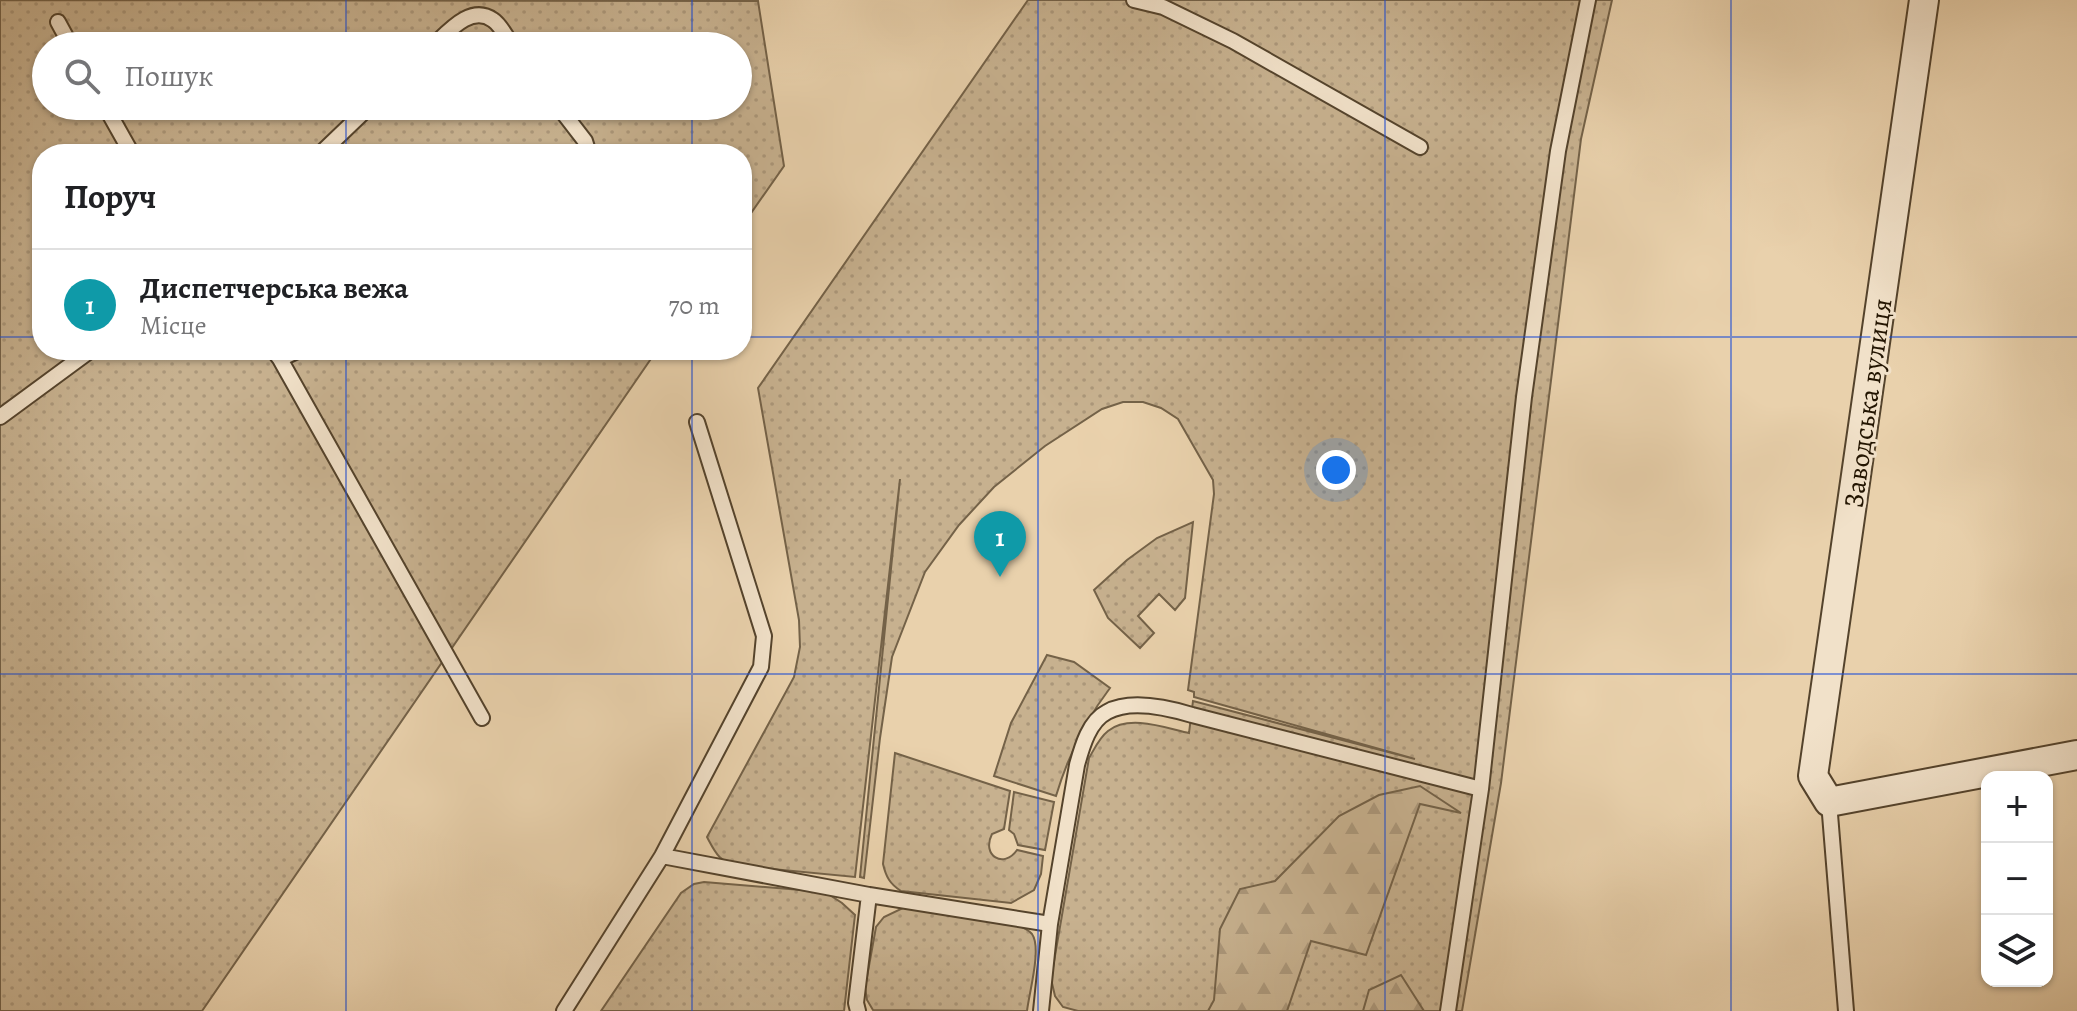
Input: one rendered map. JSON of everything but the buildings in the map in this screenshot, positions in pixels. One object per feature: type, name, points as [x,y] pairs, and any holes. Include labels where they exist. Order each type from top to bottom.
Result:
[{"type":"street","name":"Заводська вулиця","points":[[1829,802],[1813,776],[1924,0]]},
{"type":"street","points":[[1829,802],[2077,755]]},
{"type":"lane","points":[[1134,0],[1163,7],[1233,41],[1420,147]]},
{"type":"lane","points":[[1448,1011],[1481,789],[1524,397],[1558,151],[1588,0]]},
{"type":"lane","points":[[448,32],[459,22],[475,15],[493,20],[502,32]]},
{"type":"lane","points":[[58,22],[63,32]]},
{"type":"lane","points":[[113,120],[126,144]]},
{"type":"lane","points":[[330,144],[355,120]]},
{"type":"lane","points":[[569,120],[586,144]]},
{"type":"lane","points":[[0,417],[77,360]]},
{"type":"lane","points":[[279,360],[482,718]]},
{"type":"lane","points":[[564,1011],[662,856],[761,667],[764,636],[697,422]]},
{"type":"lane","points":[[1041,1011],[1050,924],[1077,765],[1091,729],[1105,712],[1126,706],[1169,708],[1481,789]]},
{"type":"lane","points":[[1829,802],[1846,1011]]},
{"type":"lane","points":[[662,856],[869,895],[1050,924]]},
{"type":"lane","points":[[858,1011],[856,1003],[869,895]]},
{"type":"green space","points":[[0,0],[758,1],[784,166],[752,212],[752,144],[32,144],[32,360],[650,360],[202,1011],[0,1011]]},
{"type":"green space","points":[[1028,0],[1612,0],[1581,139],[1501,783],[1462,1011],[1078,1011],[1063,1007],[1055,996],[1051,979],[1089,758],[1108,731],[1126,723],[1137,723],[1189,733],[1193,701],[1415,759],[1194,697],[1194,692],[1188,690],[1214,494],[1213,480],[1178,419],[1161,408],[1143,402],[1123,402],[1102,409],[1045,446],[994,487],[959,525],[925,572],[892,657],[864,878],[860,877],[900,479],[855,877],[740,866],[719,856],[707,837],[794,677],[800,647],[799,620],[758,388]]},
{"type":"green space","points":[[1193,522],[1185,598],[1175,610],[1159,594],[1138,616],[1154,633],[1140,648],[1108,618],[1094,590],[1157,538]]},
{"type":"green space","points":[[1047,655],[1074,662],[1110,688],[1078,740],[1056,796],[994,776],[1011,723]]},
{"type":"green space","points":[[895,753],[1010,791],[1004,829],[992,834],[989,848],[1000,859],[1012,856],[1017,850],[1043,856],[1041,874],[1034,890],[1011,903],[901,891],[894,886],[883,864]]},
{"type":"green space","points":[[1420,786],[1461,813],[1420,804],[1366,955],[1311,941],[1287,1011],[1208,1011],[1214,1000],[1220,929],[1240,889],[1275,881],[1339,816],[1379,795]]},
{"type":"green space","points":[[1014,792],[1054,802],[1045,850],[1018,845],[1009,830]]},
{"type":"green space","points":[[704,882],[825,892],[842,903],[855,915],[844,1011],[601,1011],[681,893],[694,884]]},
{"type":"green space","points":[[907,906],[1015,925],[1030,932],[1036,949],[1027,1011],[873,1010],[865,988],[876,927],[884,917]]},
{"type":"green space","points":[[1401,975],[1424,1011],[1363,1011],[1369,990]]},
{"type":"place","name":"Диспетчерська вежа","points":[[1000,577]]}]
